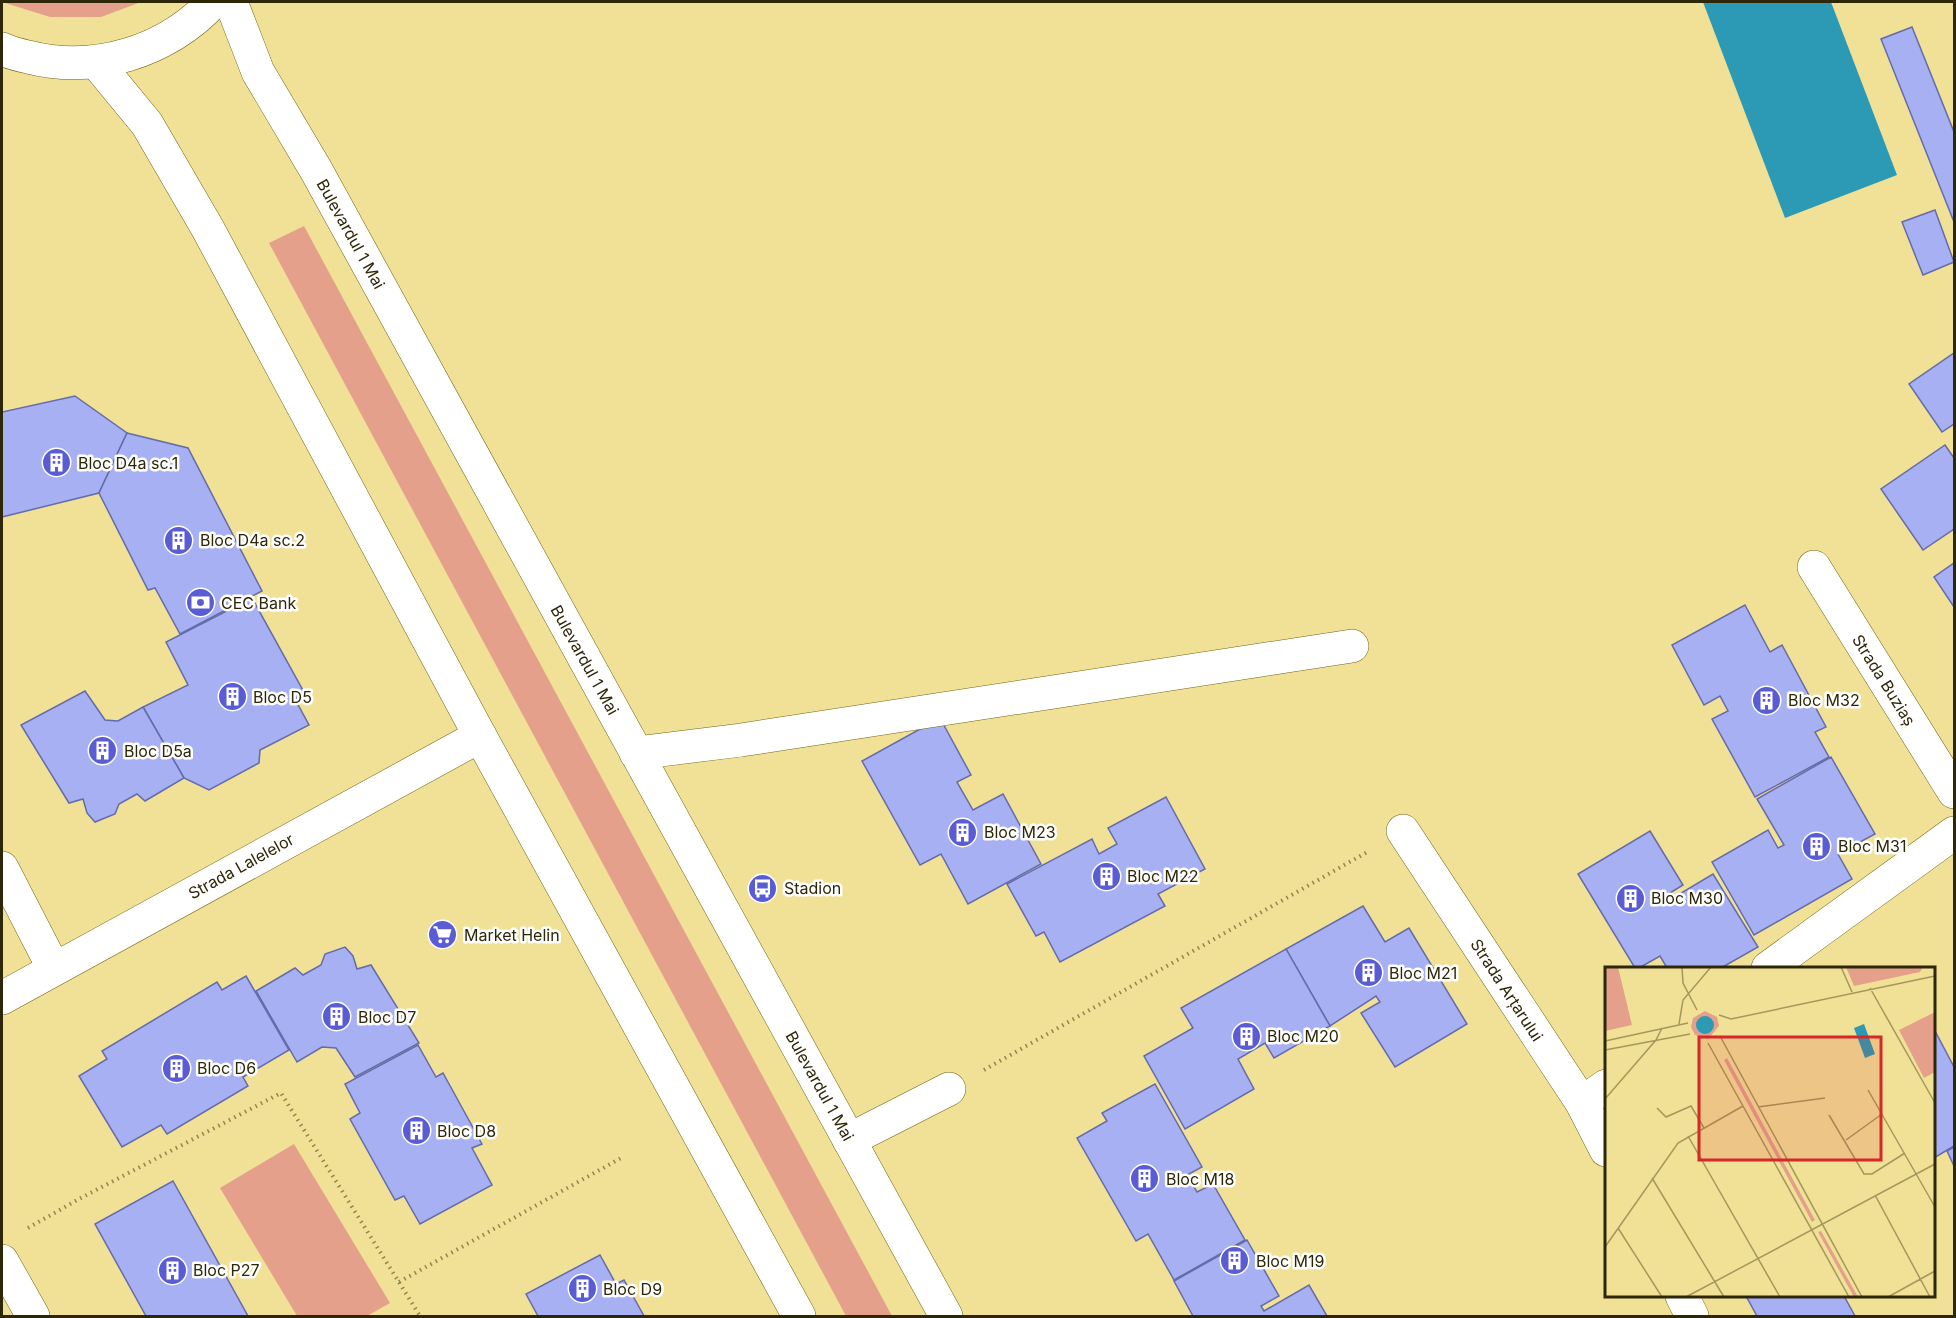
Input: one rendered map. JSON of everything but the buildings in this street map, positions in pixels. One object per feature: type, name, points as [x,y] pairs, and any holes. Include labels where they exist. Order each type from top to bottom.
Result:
[{"type":"main road","points":[[2,49],[50,62],[96,62],[134,54],[169,38],[200,16],[213,2]]},
{"type":"main road","name":"Bulevardul 1 Mai","points":[[231,2],[258,72],[316,170],[946,1317]]},
{"type":"main road","points":[[96,62],[147,124],[208,229],[480,736],[799,1317]]},
{"type":"main road","name":"Strada Buziaș","points":[[1814,567],[1954,792]]},
{"type":"main road","points":[[636,753],[741,740],[1352,646]]},
{"type":"main road","name":"Strada Lalelelor","points":[[2,998],[480,736]]},
{"type":"main road","name":"Strada Arțarului","points":[[1403,831],[1594,1095],[1605,1145]]},
{"type":"main road","points":[[1771,967],[1954,833]]},
{"type":"main road","points":[[2,868],[54,969]]},
{"type":"main road","points":[[849,1140],[950,1089]]},
{"type":"main road","points":[[2,1261],[33,1317]]},
{"type":"main road","points":[[1682,1297],[1692,1317]]},
{"type":"path","points":[[950,1089],[1403,831]]},
{"type":"path","points":[[21,1232],[90,1193],[281,1093],[420,1317]]},
{"type":"path","points":[[399,1282],[621,1158]]},
{"type":"shaded area","points":[[2,2],[141,2],[101,17],[50,17]]},
{"type":"shaded area","points":[[304,226],[892,1316],[846,1316],[269,243]]},
{"type":"shaded area","points":[[294,1144],[390,1303],[367,1316],[297,1316],[220,1188]]},
{"type":"water","points":[[1703,2],[1831,2],[1897,175],[1785,218]]},
{"type":"place","name":"Bloc D4a sc.1","points":[[57,463]]},
{"type":"place","name":"Bloc D4a sc.2","points":[[179,540]]},
{"type":"place","name":"CEC Bank","points":[[200,603]]},
{"type":"place","name":"Bloc D5","points":[[232,697]]},
{"type":"place","name":"Bloc M32","points":[[1767,700]]},
{"type":"place","name":"Bloc D5a","points":[[103,751]]},
{"type":"place","name":"Bloc M23","points":[[963,832]]},
{"type":"place","name":"Bloc M31","points":[[1817,846]]},
{"type":"place","name":"Bloc M22","points":[[1106,876]]},
{"type":"place","name":"Stadion","points":[[763,888]]},
{"type":"place","name":"Bloc M30","points":[[1630,898]]},
{"type":"place","name":"Market Helin","points":[[443,935]]},
{"type":"place","name":"Bloc M21","points":[[1368,973]]},
{"type":"place","name":"Bloc D7","points":[[337,1017]]},
{"type":"place","name":"Bloc M20","points":[[1246,1036]]},
{"type":"place","name":"Bloc D6","points":[[176,1068]]},
{"type":"place","name":"Bloc D8","points":[[416,1131]]},
{"type":"place","name":"Bloc M18","points":[[1145,1179]]},
{"type":"place","name":"Bloc M19","points":[[1235,1261]]},
{"type":"place","name":"Bloc P27","points":[[172,1270]]},
{"type":"place","name":"Bloc D9","points":[[582,1289]]}]
